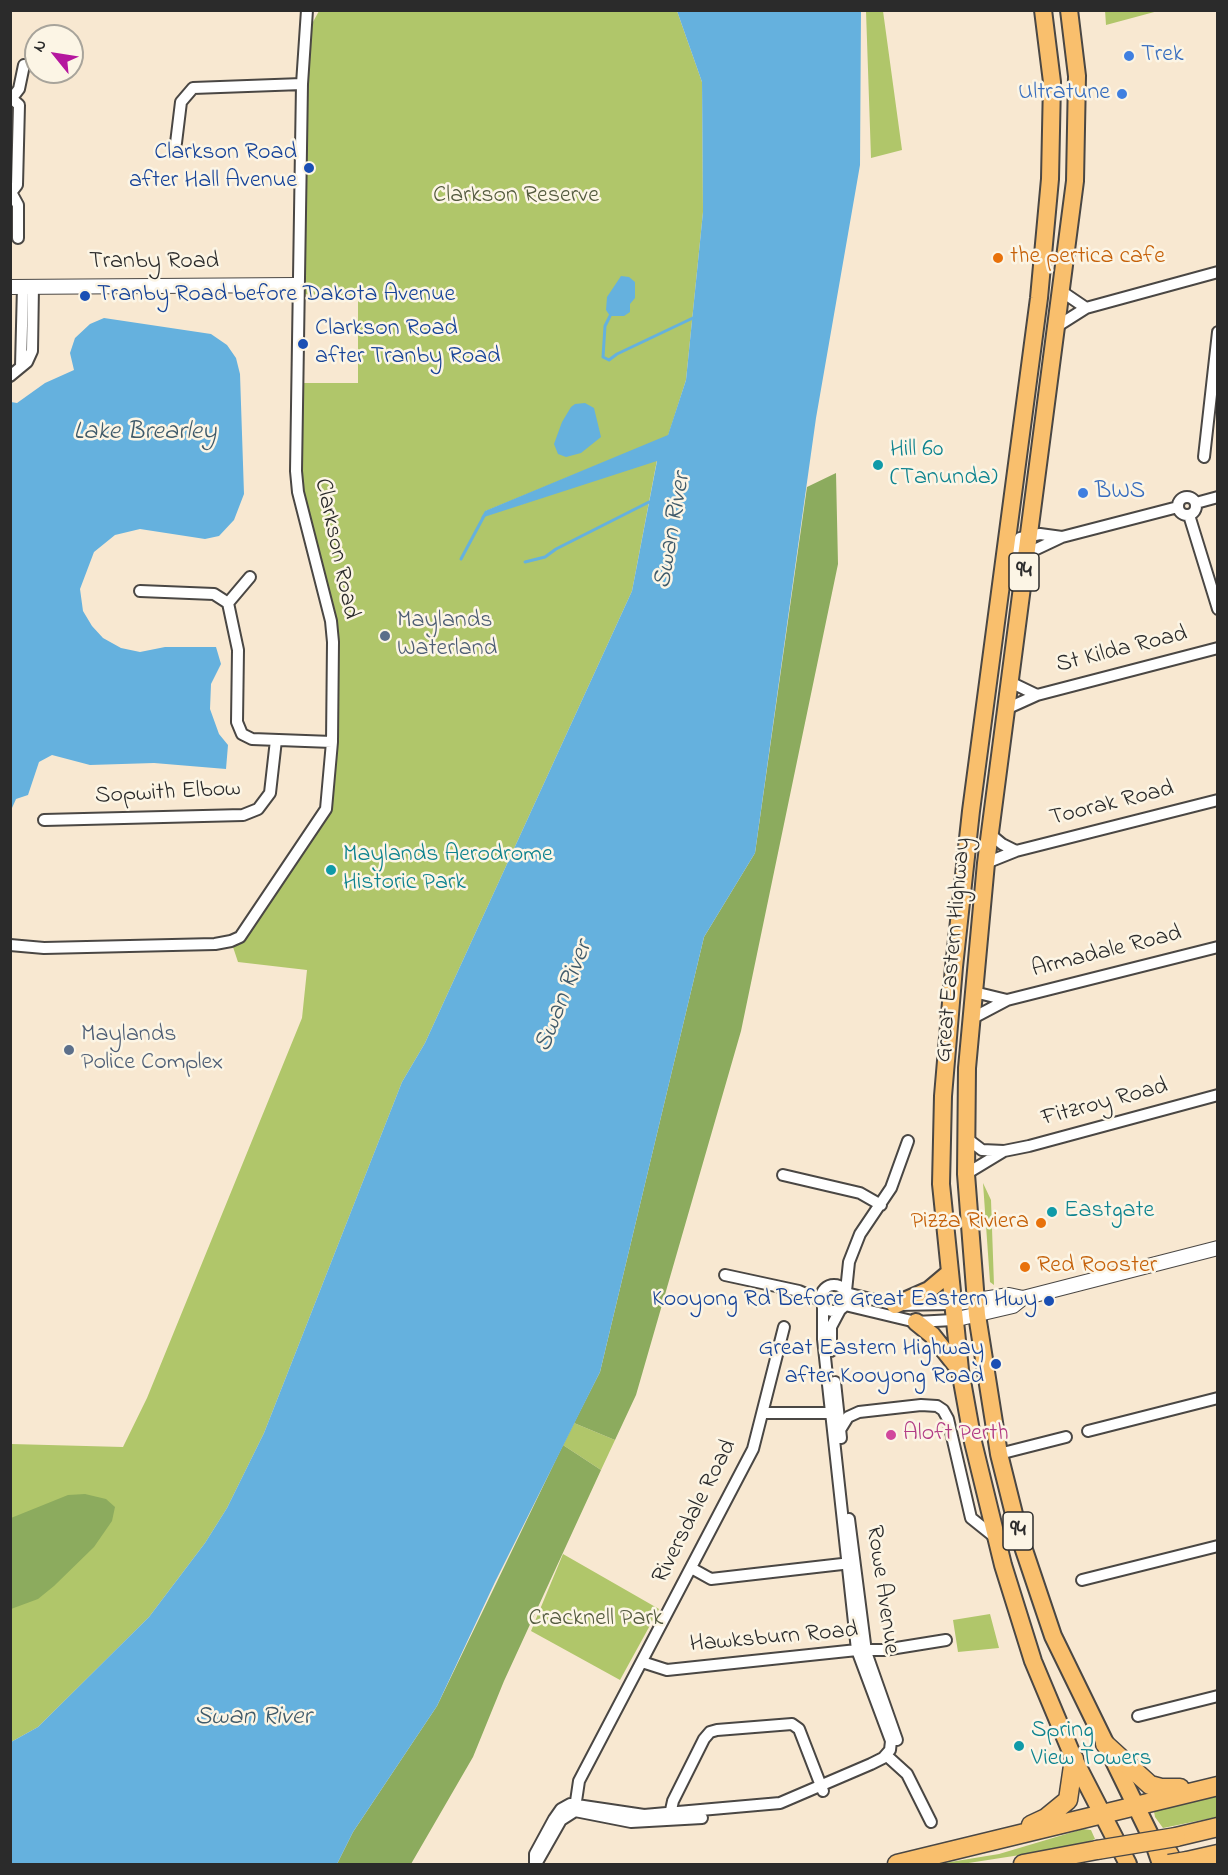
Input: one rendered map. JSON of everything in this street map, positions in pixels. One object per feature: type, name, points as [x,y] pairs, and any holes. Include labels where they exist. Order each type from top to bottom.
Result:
[{"type":"highway","name":"Great Eastern Highway","points":[[1043,10],[1052,82],[1050,179],[1039,298],[971,811],[943,1096],[941,1184],[948,1274],[960,1370],[973,1442],[996,1539],[1033,1662],[1074,1759],[1128,1864]]},
{"type":"highway","name":"Great Eastern Highway","points":[[1069,10],[1077,76],[1078,144],[986,863],[971,1019],[965,1137],[966,1174],[976,1308],[999,1454],[1020,1538],[1053,1636],[1154,1841],[1161,1864]]},
{"type":"highway","points":[[895,1305],[929,1290],[948,1274]]},
{"type":"highway","points":[[916,1322],[932,1335],[960,1370]]},
{"type":"highway","points":[[1106,1744],[1150,1785],[1161,1788],[1218,1786]]},
{"type":"highway","points":[[1003,1839],[1046,1818],[1068,1800],[1074,1759]]},
{"type":"highway","points":[[897,1864],[1136,1804],[1218,1786]]},
{"type":"highway","points":[[1023,1864],[1176,1837],[1218,1827]]},
{"type":"highway","points":[[1154,1841],[1169,1854],[1194,1860]]},
{"type":"street","name":"Clarkson Road","points":[[10,945],[44,948],[216,944],[240,936],[322,819],[326,809],[332,742],[333,642],[331,621],[298,492],[296,471],[297,285],[302,84],[307,10]]},
{"type":"street","points":[[18,238],[18,205],[11,194],[17,185],[19,105],[11,97],[19,89],[24,65]]},
{"type":"street","points":[[176,144],[181,102],[193,88],[302,84]]},
{"type":"street","points":[[1056,327],[1086,308],[1218,272]]},
{"type":"street","name":"Tranby Road","points":[[22,287],[297,285]]},
{"type":"street","points":[[10,375],[21,366],[22,287]]},
{"type":"street","points":[[1061,291],[1086,308]]},
{"type":"street","points":[[1204,457],[1218,332]]},
{"type":"street","points":[[1196,503],[1218,497]]},
{"type":"street","points":[[1026,554],[1062,537],[1178,507],[1184,498],[1193,499],[1196,503]]},
{"type":"street","points":[[1178,507],[1182,513],[1189,514],[1195,510],[1196,503]]},
{"type":"street","points":[[1189,514],[1218,609]]},
{"type":"street","points":[[1001,586],[1011,573],[1017,542],[1020,538],[1062,537]]},
{"type":"street","points":[[228,603],[250,577]]},
{"type":"street","points":[[140,591],[214,594],[228,603],[238,650],[237,722],[242,734],[252,739],[332,742]]},
{"type":"street","name":"St Kilda Road","points":[[1006,709],[1037,695],[1218,648]]},
{"type":"street","name":"St Kilda Road","points":[[1010,682],[1037,695]]},
{"type":"street","name":"Sopwith Elbow","points":[[44,820],[243,815],[258,809],[270,793],[276,740]]},
{"type":"street","name":"Toorak Road","points":[[986,863],[1016,851],[1218,800]]},
{"type":"street","points":[[990,834],[1002,844],[1016,851]]},
{"type":"street","name":"Armadale Road","points":[[971,1019],[1007,1000],[1218,947]]},
{"type":"street","name":"Armadale Road","points":[[974,992],[1007,1000]]},
{"type":"street","name":"Fitzroy Road","points":[[965,1137],[982,1150],[1004,1151],[1218,1095]]},
{"type":"street","points":[[842,1307],[849,1262],[860,1234],[894,1182],[908,1141]]},
{"type":"street","name":"Fitzroy Road","points":[[966,1174],[1004,1151]]},
{"type":"street","points":[[783,1175],[860,1193],[881,1205]]},
{"type":"street","points":[[725,1275],[799,1291],[823,1303],[831,1310],[842,1307],[916,1322],[976,1308],[1009,1295],[1023,1298],[1218,1248]]},
{"type":"street","points":[[823,1303],[822,1293],[849,1262]]},
{"type":"street","points":[[799,1291],[839,1286],[846,1292],[895,1305],[952,1312]]},
{"type":"street","name":"Rowe Avenue","points":[[823,1303],[823,1339],[840,1430],[850,1563]]},
{"type":"street","name":"Rowe Avenue","points":[[842,1307],[831,1327],[830,1342],[850,1563],[862,1651],[891,1741],[889,1757]]},
{"type":"street","name":"Riversdale Road","points":[[575,1807],[579,1781],[693,1569],[753,1449],[784,1327]]},
{"type":"street","points":[[1088,1431],[1218,1398]]},
{"type":"street","points":[[840,1430],[848,1417],[859,1412],[921,1405],[937,1406],[943,1410],[948,1419],[971,1518],[996,1539]]},
{"type":"street","points":[[763,1413],[835,1413]]},
{"type":"street","points":[[999,1454],[1066,1437]]},
{"type":"street","points":[[1082,1580],[1218,1546]]},
{"type":"street","points":[[693,1569],[711,1579],[850,1563]]},
{"type":"street","name":"Hawksburn Road","points":[[642,1662],[667,1670],[862,1651],[946,1640]]},
{"type":"street","points":[[1138,1716],[1218,1696]]},
{"type":"street","points":[[669,1818],[673,1801],[704,1739],[710,1732],[717,1730],[792,1724],[799,1729],[822,1789]]},
{"type":"street","points":[[536,1864],[561,1820],[575,1807],[623,1822],[784,1809],[822,1789],[880,1767],[889,1757],[907,1774],[931,1822]]},
{"type":"green space","points":[[1105,10],[1158,10],[1158,11],[1106,25]]},
{"type":"green space","name":"Clarkson Reserve","points":[[319,11],[677,11],[702,82],[703,212],[686,380],[668,436],[486,511],[482,517],[657,460],[632,591],[425,1043],[402,1082],[264,1433],[227,1508],[205,1543],[149,1617],[38,1727],[11,1742],[11,1444],[123,1447],[147,1398],[302,1018],[307,970],[238,962],[231,941],[324,820],[336,644],[299,492],[298,383],[358,383],[358,296],[298,294],[308,31]]},
{"type":"green space","points":[[866,11],[883,11],[902,150],[871,158]]},
{"type":"green space","points":[[836,473],[838,564],[741,1031],[636,1395],[615,1440],[574,1423],[600,1372],[704,937],[755,853],[807,487]]},
{"type":"green space","points":[[983,1183],[991,1200],[994,1285],[990,1282]]},
{"type":"green space","points":[[574,1423],[615,1440],[601,1470],[563,1445]]},
{"type":"green space","points":[[563,1445],[601,1470],[504,1681],[473,1757],[411,1864],[337,1864],[353,1832],[437,1706]]},
{"type":"green space","points":[[85,1494],[106,1499],[115,1507],[112,1521],[94,1547],[54,1586],[38,1599],[11,1609],[11,1518],[68,1495]]},
{"type":"green space","name":"Cracknell Park","points":[[563,1554],[659,1609],[620,1680],[531,1631]]},
{"type":"green space","points":[[990,1614],[999,1648],[958,1652],[953,1620]]},
{"type":"green space","points":[[1217,1795],[1217,1817],[1163,1828],[1155,1817],[1153,1806]]},
{"type":"green space","points":[[1083,1829],[1091,1830],[1095,1839],[1086,1843],[1033,1853],[962,1864],[938,1864],[999,1854]]},
{"type":"water","name":"Swan River","points":[[677,11],[861,11],[860,165],[816,418],[755,853],[704,937],[600,1372],[495,1582],[437,1706],[353,1832],[337,1864],[11,1864],[11,1742],[38,1727],[149,1617],[205,1543],[227,1508],[264,1433],[402,1082],[425,1043],[632,591],[657,461],[481,518],[485,511],[668,435],[686,380],[703,212],[702,82]]},
{"type":"water","points":[[621,276],[629,277],[635,282],[635,298],[630,304],[630,312],[624,316],[610,316],[606,310],[607,297]]},
{"type":"water","name":"Lake Brearley","points":[[104,318],[211,334],[227,345],[236,358],[240,374],[244,494],[234,520],[219,536],[205,539],[140,529],[115,535],[94,552],[80,589],[83,611],[92,626],[103,638],[121,648],[140,652],[165,647],[216,647],[221,664],[211,684],[210,709],[219,734],[228,745],[226,769],[154,763],[90,765],[52,755],[39,762],[28,795],[16,799],[12,808],[11,872],[11,402],[17,403],[45,383],[74,370],[70,353],[75,338],[90,324]]},
{"type":"water","points":[[585,403],[594,408],[601,437],[581,453],[566,457],[558,454],[554,444],[562,422],[571,407]]},
{"type":"waterway","points":[[610,316],[605,326],[603,357],[609,360],[695,317]]},
{"type":"waterway","points":[[525,562],[545,557],[556,549],[649,502]]},
{"type":"waterway","points":[[461,559],[484,516]]},
{"type":"place","name":"Trek","points":[[1129,56]]},
{"type":"place","name":"Ultratune","points":[[1122,94]]},
{"type":"place","name":"Clarkson Road after Hall Avenue","points":[[309,168]]},
{"type":"place","name":"the pertica cafe","points":[[998,258]]},
{"type":"place","name":"Tranby Road before Dakota Avenue","points":[[85,296]]},
{"type":"place","name":"Clarkson Road after Tranby Road","points":[[303,344]]},
{"type":"place","name":"Hill 60 (Tanunda)","points":[[878,465]]},
{"type":"place","name":"BWS","points":[[1083,493]]},
{"type":"place","name":"Maylands Waterland","points":[[385,636]]},
{"type":"place","name":"Maylands Aerodrome Historic Park","points":[[331,870]]},
{"type":"place","name":"Maylands Police Complex","points":[[69,1050]]},
{"type":"place","name":"Eastgate","points":[[1052,1212]]},
{"type":"place","name":"Pizza Riviera","points":[[1041,1223]]},
{"type":"place","name":"Red Rooster","points":[[1025,1267]]},
{"type":"place","name":"Kooyong Rd Before Great Eastern Hwy","points":[[1049,1301]]},
{"type":"place","name":"Great Eastern Highway after Kooyong Road","points":[[996,1364]]},
{"type":"place","name":"Aloft Perth","points":[[891,1435]]},
{"type":"place","name":"Spring View Towers","points":[[1019,1746]]}]
